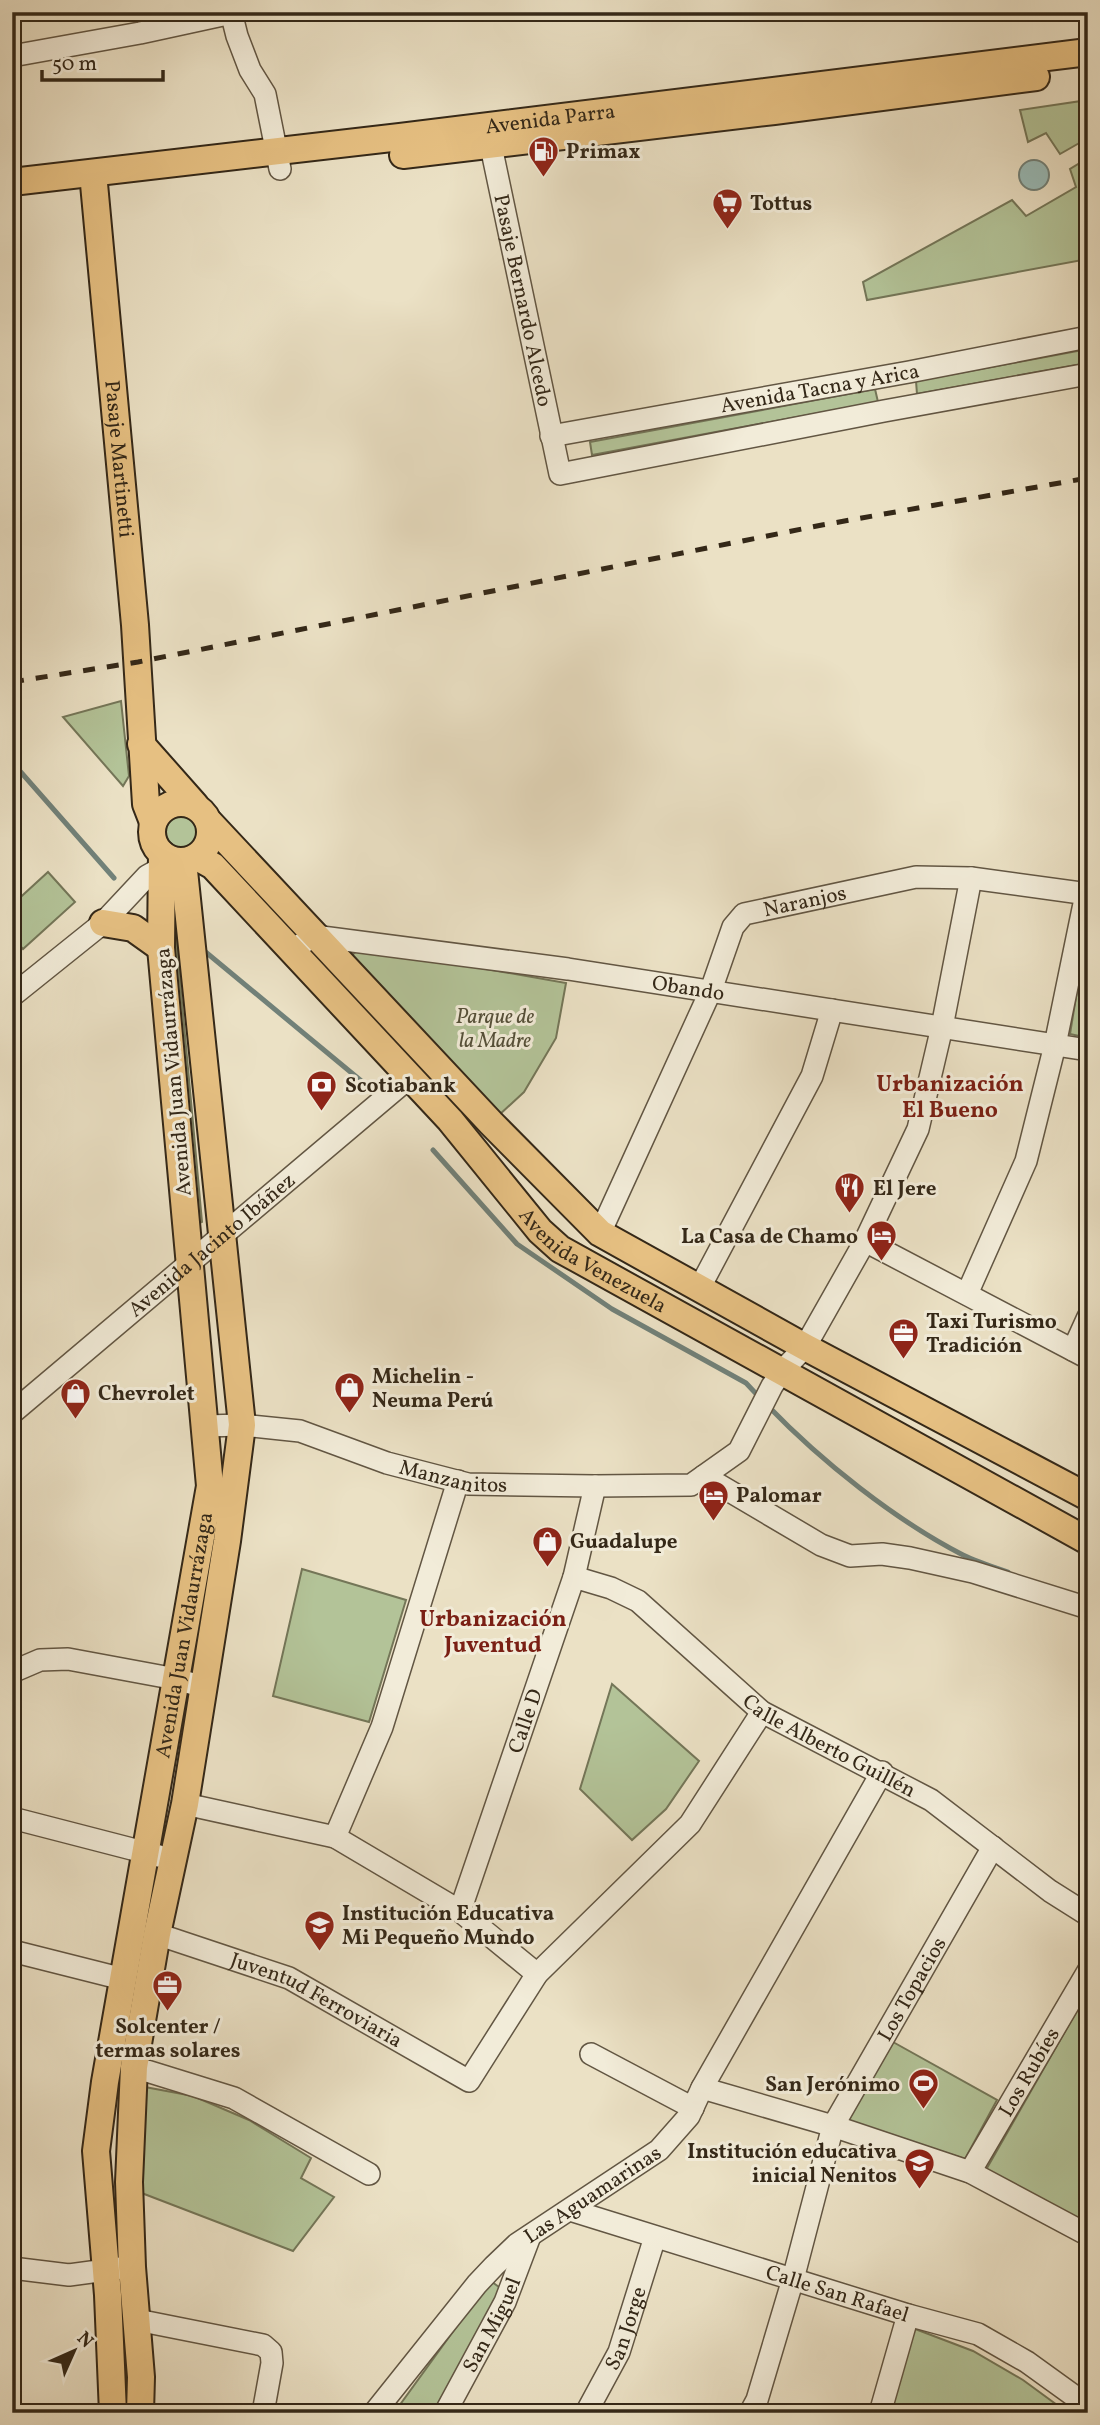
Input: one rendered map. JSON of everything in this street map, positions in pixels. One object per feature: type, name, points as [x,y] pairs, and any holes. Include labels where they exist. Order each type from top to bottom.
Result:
[{"type":"main road","name":"Avenida Parra","points":[[12,199],[94,182],[488,136],[1088,52]]},
{"type":"main road","name":"Avenida Parra","points":[[488,136],[774,111],[1088,71]]},
{"type":"main road","name":"Avenida Parra","points":[[12,182],[94,182]]},
{"type":"main road","name":"Pasaje Martinetti","points":[[94,182],[135,625],[146,804],[167,855]]},
{"type":"main road","points":[[141,744],[202,814],[208,845],[167,855],[158,813],[166,806],[185,802],[202,814]]},
{"type":"main road","name":"Avenida Venezuela","points":[[202,814],[276,892],[303,943],[410,1077],[450,1120],[540,1231],[560,1249],[777,1379],[1088,1541]]},
{"type":"main road","name":"Avenida Venezuela","points":[[167,855],[213,866],[303,943],[491,1123],[600,1233],[805,1347],[1088,1497]]},
{"type":"main road","name":"Avenida Juan Vidaurrázaga","points":[[140,2413],[141,2377],[137,2320],[119,2268],[96,2151],[105,2082],[210,1486],[161,948],[167,855]]},
{"type":"main road","name":"Avenida Juan Vidaurrázaga","points":[[113,2413],[119,2268],[129,2182],[134,2067],[185,1804],[228,1541],[242,1425],[214,1158],[167,855]]},
{"type":"main road","points":[[103,922],[133,928],[161,948]]},
{"type":"main road","points":[[181,1161],[214,1158]]},
{"type":"street","points":[[12,56],[231,13],[250,70],[265,94],[278,160]]},
{"type":"street","name":"Pasaje Bernardo Alcedo","points":[[488,136],[560,474]]},
{"type":"street","name":"Avenida Tacna y Arica","points":[[551,436],[1088,337]]},
{"type":"street","points":[[892,374],[899,408]]},
{"type":"street","name":"Avenida Tacna y Arica","points":[[560,474],[1088,374]]},
{"type":"street","points":[[12,996],[103,922],[167,855]]},
{"type":"street","name":"Naranjos","points":[[600,1233],[711,990],[733,928],[744,914],[916,877],[971,878],[1087,894]]},
{"type":"street","name":"Manzanitos","points":[[205,1426],[242,1425],[300,1431],[387,1463],[468,1484],[691,1485],[739,1451],[777,1379],[805,1347],[865,1241],[918,1129],[942,1027],[971,878]]},
{"type":"street","points":[[967,1294],[1026,1161],[1055,1045],[1087,894]]},
{"type":"street","name":"Obando","points":[[303,943],[711,990],[1088,1051]]},
{"type":"street","points":[[700,1287],[812,1076],[832,1010]]},
{"type":"street","name":"Avenida Jacinto Ibáñez","points":[[12,1413],[410,1077]]},
{"type":"street","points":[[865,1241],[1080,1354],[1088,1317]]},
{"type":"street","points":[[704,1476],[821,1545],[850,1556],[882,1554],[910,1558],[972,1572],[1088,1608]]},
{"type":"street","points":[[335,1837],[382,1727],[458,1481]]},
{"type":"street","name":"Calle D","points":[[460,1911],[574,1577],[595,1486]]},
{"type":"street","name":"Calle Alberto Guillén","points":[[574,1577],[611,1588],[638,1601],[762,1712],[882,1772],[931,1800],[1050,1891],[1088,1915]]},
{"type":"street","points":[[12,1672],[40,1660],[68,1659],[176,1679],[204,1687]]},
{"type":"street","points":[[185,1804],[335,1837],[460,1911],[537,1974],[691,1824],[762,1712]]},
{"type":"street","name":"Las Aguamarinas","points":[[374,2413],[477,2284],[517,2244],[659,2150],[693,2108],[882,1772]]},
{"type":"street","points":[[12,1818],[173,1860]]},
{"type":"street","name":"Los Topacios","points":[[750,2413],[757,2399],[793,2279],[833,2126],[993,1847]]},
{"type":"street","name":"Juventud Ferroviaria","points":[[158,1934],[289,1978],[469,2081],[537,1974]]},
{"type":"street","points":[[12,1951],[123,1979]]},
{"type":"street","name":"Los Rubíes","points":[[970,2172],[1088,1971]]},
{"type":"street","points":[[591,2054],[693,2108]]},
{"type":"street","points":[[134,2067],[234,2098],[369,2174]]},
{"type":"street","points":[[702,2088],[833,2126],[970,2172],[1088,2235]]},
{"type":"street","name":"Calle San Rafael","points":[[570,2210],[908,2315],[978,2333],[1027,2362],[1088,2406]]},
{"type":"street","name":"San Miguel","points":[[445,2413],[505,2302],[531,2234]]},
{"type":"street","name":"San Jorge","points":[[586,2413],[619,2351],[655,2237]]},
{"type":"street","points":[[12,2268],[69,2275],[119,2268]]},
{"type":"street","points":[[880,2413],[908,2315]]},
{"type":"street","points":[[137,2320],[263,2344],[271,2352],[272,2362],[263,2413]]},
{"type":"green space","points":[[1088,100],[1088,138],[1060,154],[1046,133],[1028,142],[1020,110]]},
{"type":"green space","points":[[1088,158],[1088,259],[867,300],[863,282],[1012,200],[1026,216],[1076,187],[1070,169]]},
{"type":"green space","points":[[1088,349],[1088,363],[917,394],[916,381]]},
{"type":"green space","points":[[875,389],[878,402],[592,455],[590,442]]},
{"type":"green space","points":[[121,701],[129,776],[123,786],[63,717]]},
{"type":"green space","points":[[184,814],[197,819],[202,832],[197,845],[184,850],[171,845],[166,832],[171,819]]},
{"type":"green space","points":[[48,872],[75,902],[23,949],[12,937],[12,905]]},
{"type":"green space","points":[[172,893],[202,1222],[193,1226],[169,959]]},
{"type":"green space","points":[[1088,923],[1088,1038],[1070,1034]]},
{"type":"green space","name":"Parque de la Madre","points":[[361,947],[566,983],[556,1038],[524,1092],[498,1116],[350,957]]},
{"type":"green space","points":[[302,1569],[406,1600],[369,1722],[273,1696]]},
{"type":"green space","points":[[612,1684],[699,1761],[666,1809],[632,1840],[580,1789]]},
{"type":"green space","points":[[1088,1991],[1088,2226],[983,2175]]},
{"type":"green space","name":"San Jerónimo","points":[[893,2042],[997,2100],[965,2159],[848,2121]]},
{"type":"green space","points":[[145,2087],[193,2096],[249,2120],[311,2158],[301,2178],[334,2197],[293,2251],[139,2192]]},
{"type":"green space","points":[[492,2282],[499,2287],[499,2293],[433,2413],[394,2413],[486,2286]]},
{"type":"green space","points":[[118,2302],[126,2302],[133,2413],[123,2413]]},
{"type":"green space","points":[[910,2327],[973,2351],[1023,2380],[1068,2413],[886,2413]]},
{"type":"water","points":[[1034,160],[1045,164],[1049,175],[1045,186],[1034,190],[1023,186],[1019,175],[1023,164]]},
{"type":"waterway","points":[[12,762],[114,878]]},
{"type":"waterway","points":[[202,949],[365,1084]]},
{"type":"waterway","points":[[433,1150],[517,1244],[612,1309],[746,1383],[761,1399]]},
{"type":"waterway","points":[[768,1406],[835,1468],[911,1525],[963,1555],[1008,1572]]},
{"type":"railway","points":[[12,682],[138,662],[822,525],[1088,478]]},
{"type":"place","name":"Primax","points":[[543,178]]},
{"type":"place","name":"Tottus","points":[[727,230]]},
{"type":"place","name":"Scotiabank","points":[[322,1112]]},
{"type":"place","name":"El Jere","points":[[850,1215]]},
{"type":"place","name":"La Casa de Chamo","points":[[881,1263]]},
{"type":"place","name":"Taxi Turismo Tradición","points":[[903,1360]]},
{"type":"place","name":"Michelin - Neuma Perú","points":[[349,1415]]},
{"type":"place","name":"Chevrolet","points":[[75,1420]]},
{"type":"place","name":"Palomar","points":[[713,1522]]},
{"type":"place","name":"Guadalupe","points":[[547,1568]]},
{"type":"place","name":"Institución Educativa Mi Pequeño Mundo","points":[[319,1952]]},
{"type":"place","name":"Solcenter / termas solares","points":[[168,2013]]},
{"type":"place","name":"San Jerónimo","points":[[923,2111]]},
{"type":"place","name":"Institución educativa inicial Nenitos","points":[[920,2190]]},
{"type":"district","name":"Urbanización El Bueno","points":[[950,1096]]},
{"type":"district","name":"Urbanización Juventud","points":[[493,1631]]}]
